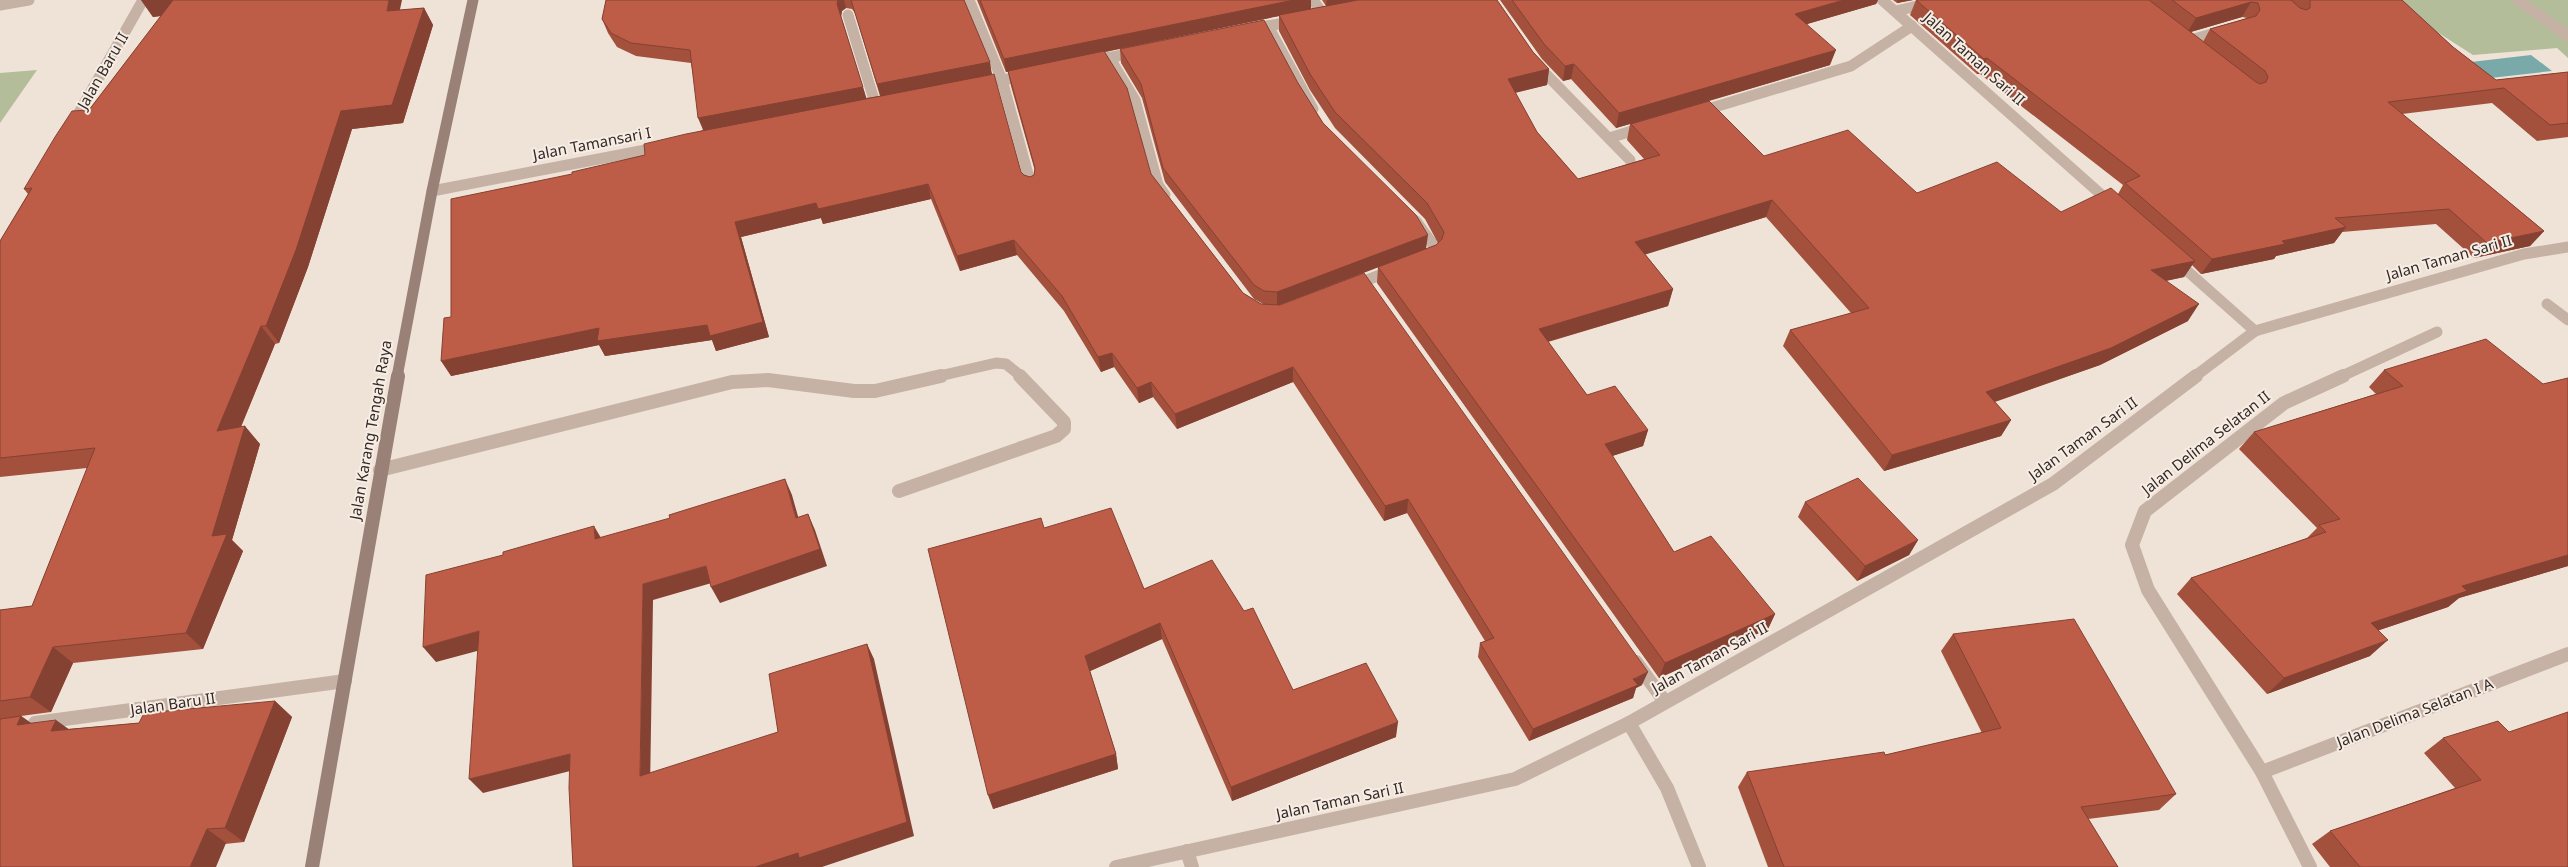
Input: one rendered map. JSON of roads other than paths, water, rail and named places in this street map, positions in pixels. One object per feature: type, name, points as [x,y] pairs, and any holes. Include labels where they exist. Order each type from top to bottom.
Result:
[{"type":"main road","name":"Jalan Karang Tengah Raya","points":[[312,867],[380,470],[432,191],[472,0]]},
{"type":"street","points":[[0,6],[29,0]]},
{"type":"street","name":"Jalan Baru II","points":[[66,135],[143,0]]},
{"type":"street","points":[[969,0],[1002,80],[1031,185]]},
{"type":"street","points":[[1240,31],[1318,15],[1313,0]]},
{"type":"street","name":"Jalan Taman Sari II","points":[[1882,0],[2120,212]]},
{"type":"street","name":"Jalan Taman Sari II","points":[[1896,11],[1943,0]]},
{"type":"street","points":[[2518,0],[2568,36]]},
{"type":"street","points":[[848,15],[876,106]]},
{"type":"street","points":[[1268,26],[1320,119]]},
{"type":"street","points":[[1692,113],[1851,66],[1912,26]]},
{"type":"street","points":[[2187,41],[2234,27]]},
{"type":"street","points":[[1082,63],[1147,50]]},
{"type":"street","points":[[1531,56],[1630,160]]},
{"type":"street","points":[[1109,58],[1135,100],[1158,185],[1170,201]]},
{"type":"street","points":[[973,86],[1038,73]]},
{"type":"street","points":[[1609,138],[1655,124]]},
{"type":"street","name":"Jalan Tamansari I","points":[[432,191],[671,145]]},
{"type":"street","points":[[1342,289],[1369,284],[1408,264],[1431,255],[1435,251],[1430,236],[1410,216]]},
{"type":"street","name":"Jalan Taman Sari II","points":[[1116,867],[1515,779],[1629,723],[2053,484],[2255,331],[2524,254],[2568,247]]},
{"type":"street","points":[[2165,252],[2255,331]]},
{"type":"street","points":[[2547,304],[2568,320]]},
{"type":"street","name":"Jalan Delima Selatan II","points":[[2310,867],[2262,772],[2148,590],[2132,545],[2144,511],[2284,403],[2437,332]]},
{"type":"street","points":[[380,470],[732,382],[768,380],[854,391],[875,391],[996,363],[1006,364],[1014,369],[1064,422],[1064,429],[1056,436],[899,491]]},
{"type":"street","points":[[1630,653],[1665,702]]},
{"type":"street","name":"Jalan Delima Selatan I A","points":[[2262,772],[2568,654]]},
{"type":"street","name":"Jalan Baru II","points":[[20,725],[345,681]]},
{"type":"street","points":[[1629,723],[1667,788],[1698,867]]},
{"type":"street","points":[[1187,851],[1192,867]]},
{"type":"water","points":[[2531,55],[2552,71],[2490,78],[2471,62]]}]
